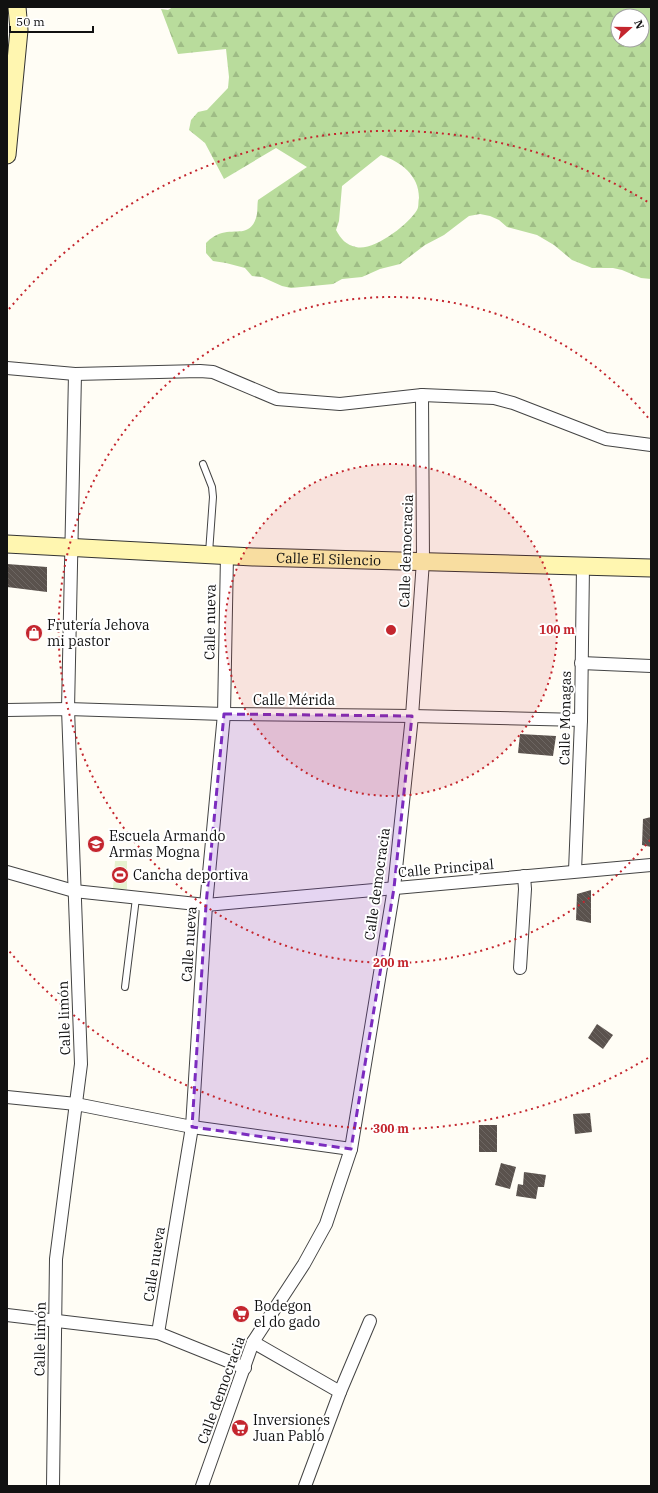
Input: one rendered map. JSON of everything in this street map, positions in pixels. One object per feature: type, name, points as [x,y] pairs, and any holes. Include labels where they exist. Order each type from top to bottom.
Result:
[{"type":"street","points":[[7,155],[19,30],[17,7]]},
{"type":"street","points":[[7,368],[75,374],[213,372],[277,399],[340,404],[422,395],[494,398],[513,403],[606,439],[651,445]]},
{"type":"street","name":"Calle limón","points":[[53,1486],[56,1259],[81,1064],[68,709],[70,547],[75,374]]},
{"type":"street","name":"Calle democracia","points":[[202,1486],[253,1342],[304,1264],[326,1224],[351,1149],[394,888],[412,716],[423,561],[422,395]]},
{"type":"street","name":"Calle El Silencio","points":[[7,544],[253,557],[651,568]]},
{"type":"street","name":"Calle nueva","points":[[158,1333],[192,1127],[206,905],[224,714],[227,555]]},
{"type":"street","name":"Calle Monagas","points":[[575,871],[581,720],[583,566]]},
{"type":"street","points":[[582,663],[651,666]]},
{"type":"street","name":"Calle Mérida","points":[[7,710],[68,709],[224,714],[581,720]]},
{"type":"street","name":"Calle Principal","points":[[7,872],[74,891],[206,905],[651,865]]},
{"type":"street","points":[[520,968],[525,889],[524,876]]},
{"type":"street","points":[[7,1097],[76,1104],[192,1127],[351,1149]]},
{"type":"street","points":[[7,1314],[158,1333],[245,1368]]},
{"type":"street","points":[[305,1486],[340,1392],[370,1321]]},
{"type":"street","points":[[253,1342],[340,1392]]},
{"type":"lane","points":[[203,464],[212,487],[213,497],[209,554]]},
{"type":"lane","points":[[125,987],[136,898]]},
{"type":"highlighted area","points":[[224,714],[412,716],[394,888],[351,1149],[192,1127],[206,905]]},
{"type":"green space","points":[[173,7],[651,7],[651,279],[641,278],[613,268],[592,268],[572,260],[554,245],[537,235],[507,227],[499,220],[480,214],[469,216],[444,235],[425,245],[400,264],[380,269],[362,277],[342,279],[333,284],[291,288],[282,286],[262,277],[252,276],[245,268],[213,261],[206,253],[206,243],[213,237],[220,234],[242,231],[250,228],[257,216],[258,200],[307,167],[276,148],[224,179],[205,143],[189,130],[191,120],[198,112],[207,110],[228,88],[229,77],[226,49],[178,54],[161,9],[168,10]],"holes":[[[381,155],[408,170],[412,176],[418,190],[418,209],[399,229],[381,241],[363,247],[349,245],[336,230],[339,221],[342,186]]]},
{"type":"green space","name":"Cancha deportiva","points":[[115,861],[127,861],[127,889],[113,889]]},
{"type":"building","points":[[7,564],[47,567],[47,592],[7,587]]},
{"type":"building","points":[[520,734],[556,736],[553,756],[518,753]]},
{"type":"building","points":[[651,817],[651,847],[642,845],[643,819]]},
{"type":"building","points":[[591,890],[591,923],[576,920],[577,894]]},
{"type":"building","points":[[597,1024],[613,1035],[603,1049],[588,1038]]},
{"type":"building","points":[[590,1113],[592,1132],[575,1134],[573,1114]]},
{"type":"building","points":[[479,1125],[497,1125],[497,1152],[479,1152]]},
{"type":"building","points":[[501,1163],[516,1167],[510,1189],[495,1185]]},
{"type":"building","points":[[524,1172],[546,1175],[544,1187],[538,1187],[536,1199],[516,1196],[518,1184],[523,1185]]},
{"type":"place","name":"Frutería Jehova mi pastor","points":[[34,633]]},
{"type":"place","name":"Escuela Armando Armas Mogna","points":[[96,844]]},
{"type":"place","name":"Cancha deportiva","points":[[120,875]]},
{"type":"place","name":"Bodegon el do gado","points":[[241,1314]]},
{"type":"place","name":"Inversiones Juan Pablo","points":[[240,1428]]}]
